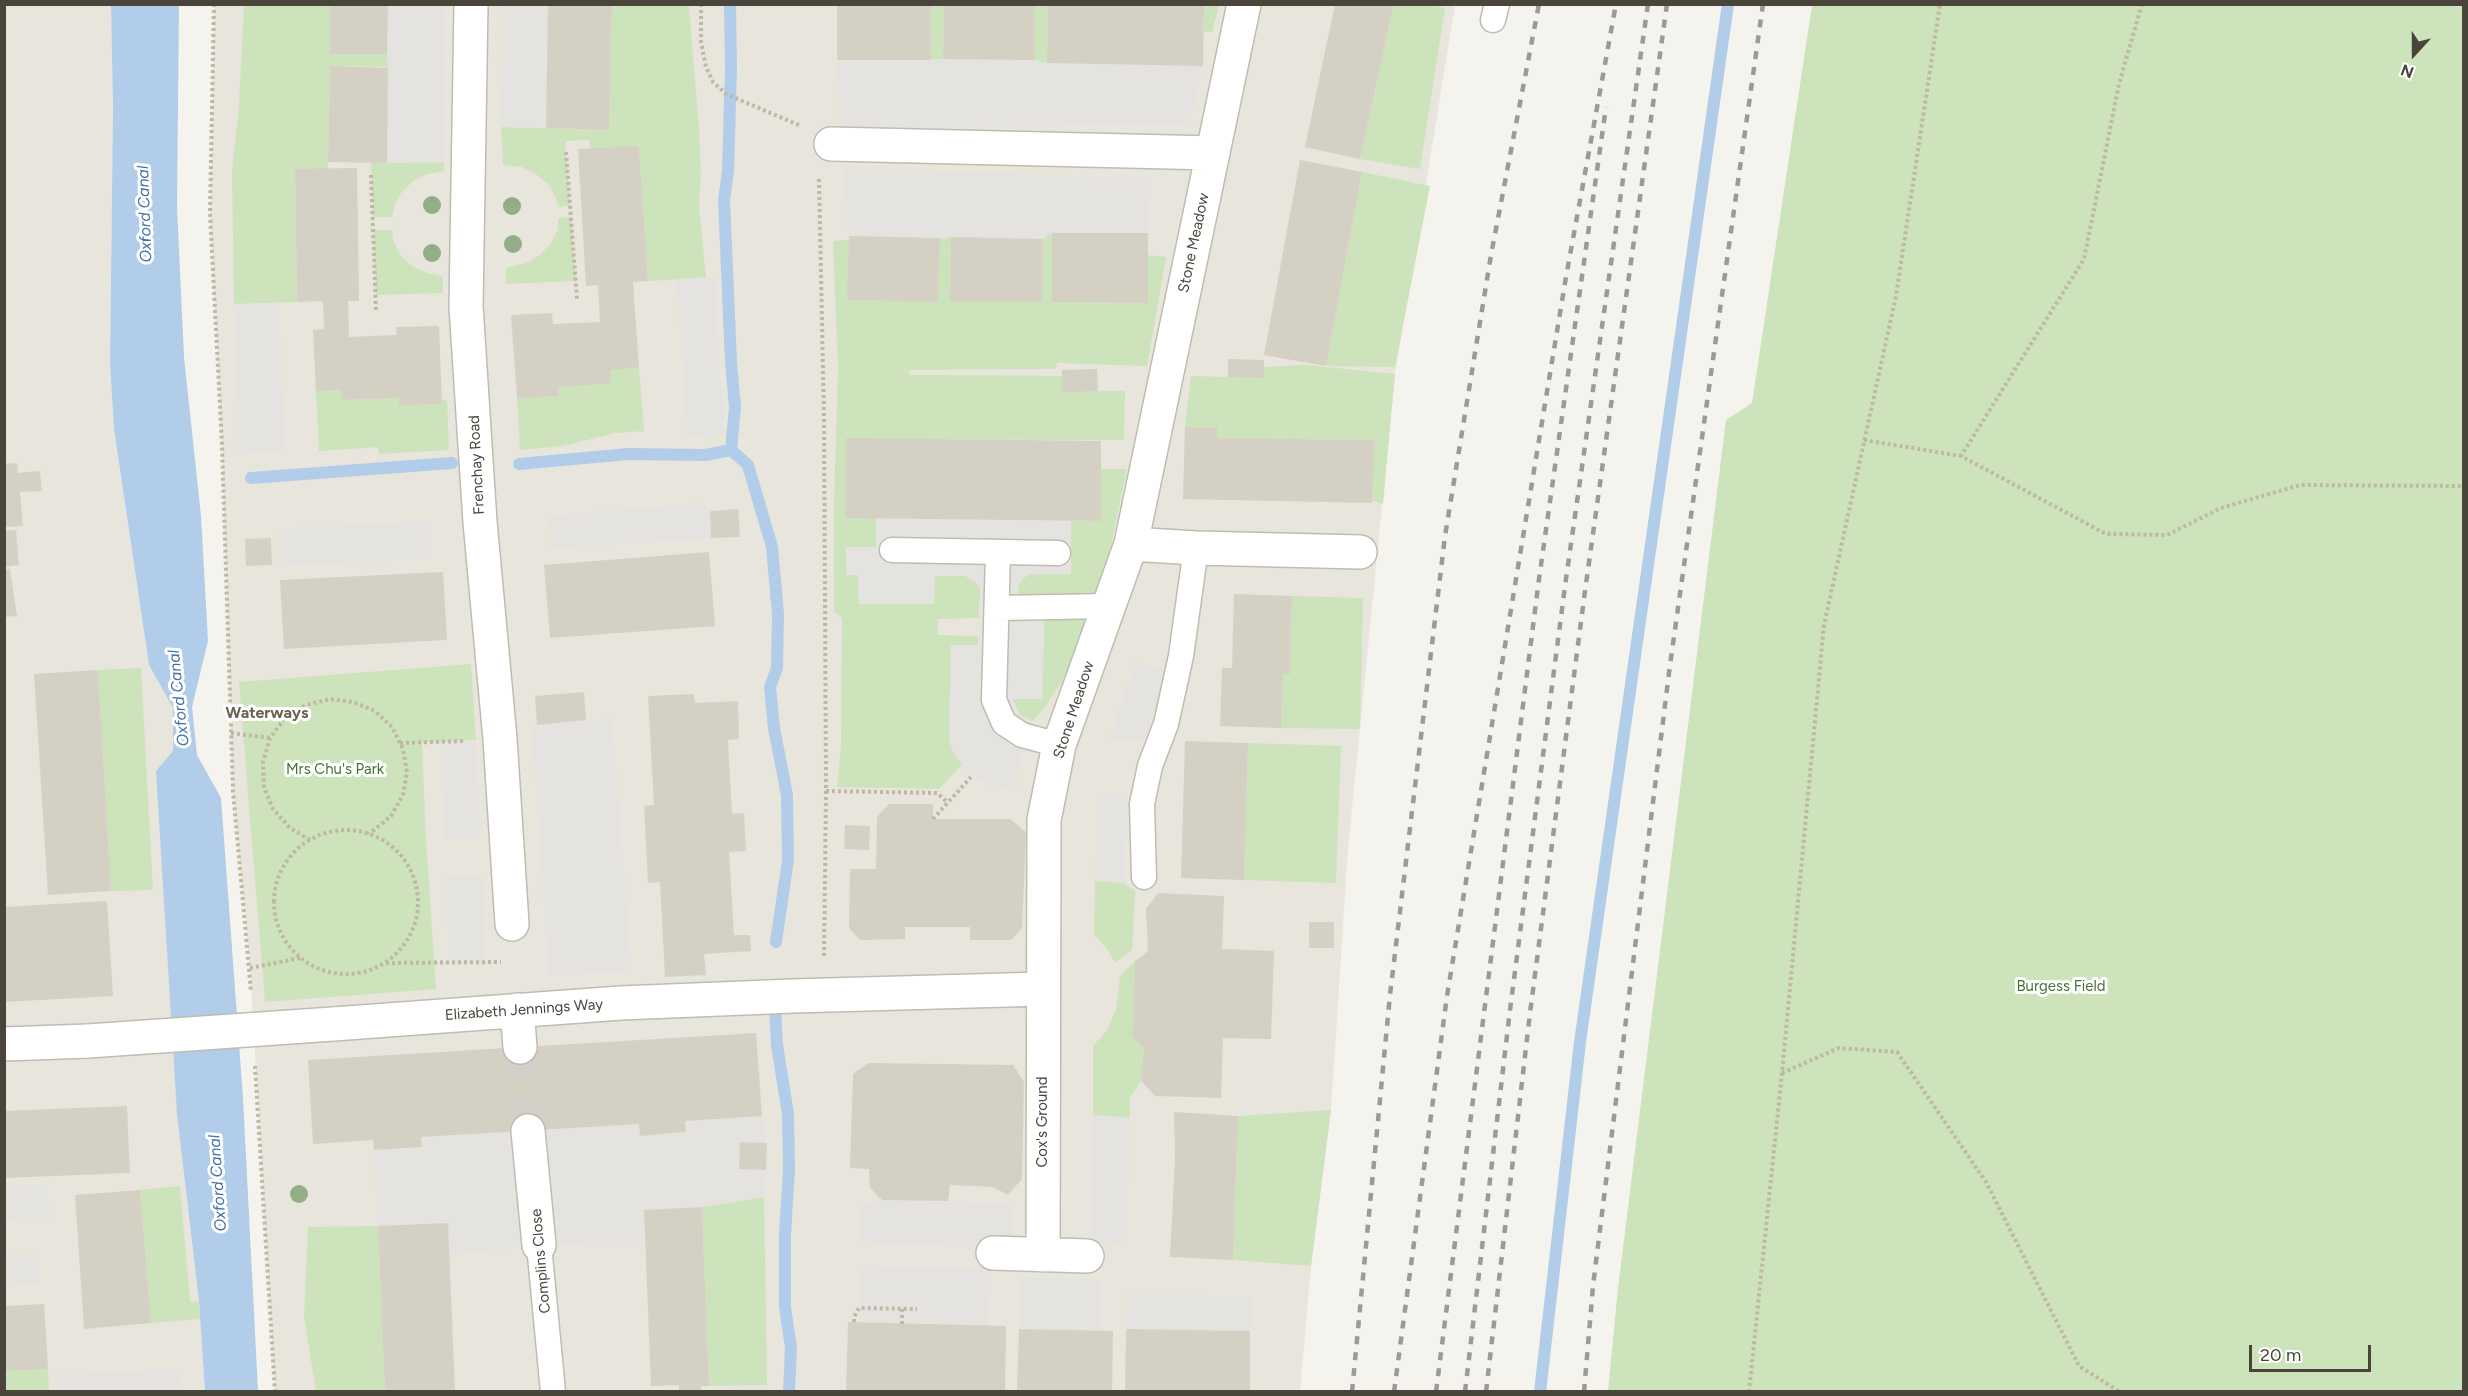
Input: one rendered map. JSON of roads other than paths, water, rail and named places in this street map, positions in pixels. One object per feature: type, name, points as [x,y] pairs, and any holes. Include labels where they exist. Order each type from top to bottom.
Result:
[{"type":"street","name":"Frenchay Road","points":[[471,4],[466,306],[478,484],[501,739],[512,924]]},
{"type":"street","name":"Stone Meadow","points":[[1043,989],[1044,820],[1059,745],[1131,544],[1244,4]]},
{"type":"street","points":[[819,148],[1213,153]]},
{"type":"street","points":[[1131,544],[1360,552]]},
{"type":"street","name":"Elizabeth Jennings Way","points":[[4,1044],[88,1041],[517,1010],[823,995],[1043,989]]},
{"type":"street","name":"Cox's Ground","points":[[1043,989],[1043,1254]]},
{"type":"street","points":[[517,1010],[520,1047]]},
{"type":"street","name":"Complins Close","points":[[528,1131],[539,1245]]},
{"type":"street","points":[[993,1253],[1088,1256]]},
{"type":"lane","points":[[1144,877],[1142,804],[1150,766],[1166,724],[1181,656],[1196,548]]},
{"type":"lane","points":[[892,550],[1058,553]]},
{"type":"lane","points":[[998,552],[994,700],[1004,723],[1022,735],[1059,745]]},
{"type":"lane","points":[[997,608],[1110,606]]},
{"type":"lane","name":"Complins Close","points":[[539,1245],[553,1392]]},
{"type":"water","name":"Oxford Canal","points":[[111,5],[179,5],[177,207],[184,357],[201,516],[208,641],[192,707],[197,755],[221,798],[243,1098],[258,1391],[205,1391],[199,1301],[177,1115],[156,771],[173,751],[173,708],[149,665],[114,429],[110,364],[113,107]]},
{"type":"waterway","points":[[519,464],[628,454],[705,455],[731,450],[735,407],[724,200],[728,171],[730,4]]},
{"type":"waterway","points":[[1540,1392],[1580,1042],[1728,4]]},
{"type":"waterway","points":[[731,450],[748,465],[772,547],[778,614],[777,668],[770,687],[774,728],[787,795],[788,860],[776,942]]},
{"type":"waterway","points":[[251,478],[452,463]]},
{"type":"waterway","points":[[775,1009],[777,1045],[788,1114],[789,1170],[785,1234],[785,1307],[791,1348],[789,1392]]},
{"type":"tunnel","points":[[520,1047],[528,1131]]},
{"type":"railway","points":[[1352,1392],[1390,995],[1445,536],[1491,255],[1539,4]]},
{"type":"railway","points":[[1394,1392],[1447,996],[1566,277],[1616,4]]},
{"type":"railway","points":[[1465,1392],[1510,1010],[1565,586],[1648,4]]},
{"type":"railway","points":[[1486,1392],[1530,1013],[1585,591],[1667,4]]},
{"type":"railway","points":[[1584,1392],[1593,1286],[1670,665],[1763,4]]},
{"type":"railway","points":[[1436,1392],[1539,579],[1606,107]]},
{"type":"district","name":"Waterways","points":[[267,713]]},
{"type":"park label","name":"Mrs Chu's Park","points":[[335,770]]},
{"type":"park label","name":"Burgess Field","points":[[2061,987]]}]
